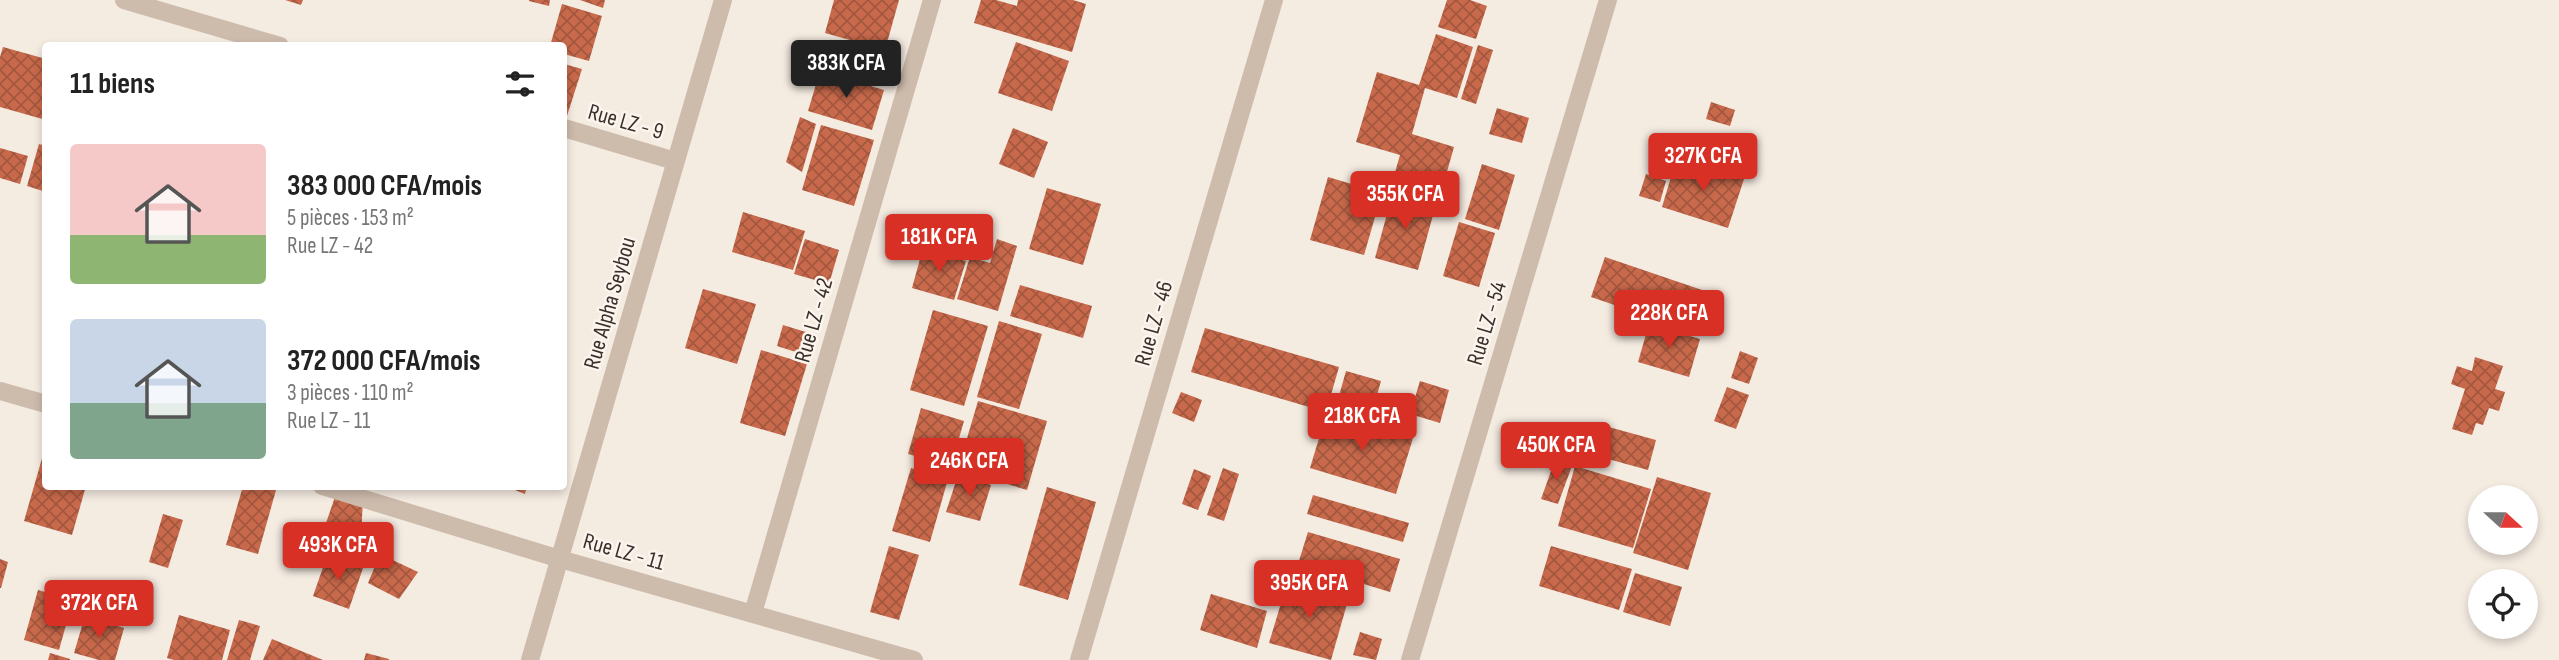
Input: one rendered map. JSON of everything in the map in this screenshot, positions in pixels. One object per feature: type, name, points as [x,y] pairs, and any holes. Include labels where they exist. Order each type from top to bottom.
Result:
[{"type":"street","points":[[124,0],[266,42]]},
{"type":"street","name":"Rue Alpha Seybou","points":[[530,660],[723,0]]},
{"type":"street","name":"Rue LZ - 42","points":[[753,613],[932,0]]},
{"type":"street","name":"Rue LZ - 46","points":[[1079,660],[1274,0]]},
{"type":"street","name":"Rue LZ - 54","points":[[1410,660],[1608,0]]},
{"type":"street","name":"Rue LZ - 9","points":[[567,129],[676,161]]},
{"type":"street","points":[[0,391],[42,403]]},
{"type":"street","name":"Rue LZ - 11","points":[[335,490],[560,559],[914,660]]},
{"type":"building","points":[[285,0],[303,0],[301,5]]},
{"type":"building","points":[[529,0],[550,0],[549,6]]},
{"type":"building","points":[[580,0],[605,0],[603,8]]},
{"type":"building","points":[[834,0],[899,0],[885,50],[825,33]]},
{"type":"building","points":[[981,0],[996,0],[1017,6],[1018,0],[1073,0],[1086,4],[1072,52],[974,23]]},
{"type":"building","points":[[1447,0],[1470,0],[1487,6],[1476,39],[1438,27]]},
{"type":"building","points":[[562,4],[602,16],[589,61],[567,55],[567,42],[551,42]]},
{"type":"building","points":[[1436,34],[1473,47],[1457,98],[1425,88],[1412,134],[1454,147],[1439,200],[1391,186],[1400,155],[1356,142],[1377,72],[1419,85]]},
{"type":"building","points":[[1016,42],[1069,61],[1052,111],[998,93]]},
{"type":"building","points":[[1478,45],[1493,50],[1476,104],[1461,99]]},
{"type":"building","points":[[3,47],[42,58],[42,119],[0,107],[0,57]]},
{"type":"building","points":[[567,65],[582,69],[567,116]]},
{"type":"building","points":[[820,71],[884,90],[872,130],[808,111]]},
{"type":"building","points":[[1711,102],[1735,110],[1730,126],[1706,119]]},
{"type":"building","points":[[1497,108],[1529,118],[1522,143],[1489,134]]},
{"type":"building","points":[[800,117],[816,124],[802,172],[786,162]]},
{"type":"building","points":[[821,125],[874,140],[854,206],[802,190]]},
{"type":"building","points":[[1013,128],[1048,142],[1034,178],[999,164]]},
{"type":"building","points":[[1685,138],[1750,158],[1745,175],[1680,155]]},
{"type":"building","points":[[39,144],[42,145],[42,191],[27,186]]},
{"type":"building","points":[[0,148],[28,156],[20,184],[0,178]]},
{"type":"building","points":[[1677,157],[1744,179],[1728,228],[1662,207]]},
{"type":"building","points":[[1482,164],[1515,175],[1499,230],[1465,219]]},
{"type":"building","points":[[1646,174],[1666,181],[1660,202],[1639,196]]},
{"type":"building","points":[[1328,177],[1382,193],[1364,255],[1310,240]]},
{"type":"building","points":[[1047,188],[1101,204],[1083,265],[1029,249]]},
{"type":"building","points":[[1393,192],[1436,204],[1418,270],[1375,258]]},
{"type":"building","points":[[743,212],[805,231],[793,270],[732,252]]},
{"type":"building","points":[[1459,222],[1495,233],[1479,287],[1443,276]]},
{"type":"building","points":[[805,239],[839,250],[829,284],[794,274]]},
{"type":"building","points":[[997,239],[1017,246],[998,311],[957,299],[970,257],[990,263]]},
{"type":"building","points":[[923,248],[966,261],[954,300],[912,288]]},
{"type":"building","points":[[1605,257],[1705,291],[1691,331],[1591,297]]},
{"type":"building","points":[[1020,285],[1092,306],[1083,338],[1010,316]]},
{"type":"building","points":[[703,289],[756,304],[737,364],[685,348]]},
{"type":"building","points":[[933,310],[988,326],[964,406],[910,390]]},
{"type":"building","points":[[999,321],[1042,334],[1019,409],[977,397]]},
{"type":"building","points":[[1649,324],[1700,339],[1689,377],[1638,362]]},
{"type":"building","points":[[783,325],[809,333],[802,354],[777,346]]},
{"type":"building","points":[[1205,328],[1339,367],[1326,412],[1191,372]]},
{"type":"building","points":[[761,350],[807,364],[785,436],[740,423]]},
{"type":"building","points":[[1740,351],[1758,358],[1749,384],[1731,378]]},
{"type":"building","points":[[2475,357],[2503,366],[2495,389],[2505,392],[2499,411],[2489,408],[2483,425],[2476,423],[2472,435],[2452,429],[2465,389],[2451,384],[2457,366],[2472,371]]},
{"type":"building","points":[[1346,371],[1381,381],[1370,420],[1335,410]]},
{"type":"building","points":[[1420,381],[1449,390],[1440,423],[1410,414]]},
{"type":"building","points":[[1727,387],[1749,395],[1736,429],[1714,421]]},
{"type":"building","points":[[1181,392],[1202,400],[1194,422],[1172,413]]},
{"type":"building","points":[[978,401],[1047,421],[1027,490],[958,469]]},
{"type":"building","points":[[921,408],[964,421],[951,466],[908,454]]},
{"type":"building","points":[[1327,412],[1413,438],[1396,494],[1310,468]]},
{"type":"building","points":[[1605,426],[1656,440],[1648,470],[1597,456]]},
{"type":"building","points":[[42,458],[42,490],[85,490],[72,535],[24,521]]},
{"type":"building","points":[[1555,460],[1572,466],[1558,504],[1541,499]]},
{"type":"building","points":[[1575,466],[1651,489],[1633,548],[1558,526]]},
{"type":"building","points":[[911,468],[948,479],[930,542],[892,531]]},
{"type":"building","points":[[1223,468],[1239,474],[1224,521],[1207,515]]},
{"type":"building","points":[[1194,469],[1211,476],[1198,510],[1182,504]]},
{"type":"building","points":[[958,475],[991,485],[980,521],[946,512]]},
{"type":"building","points":[[1657,477],[1711,493],[1688,570],[1633,553]]},
{"type":"building","points":[[1047,487],[1096,502],[1068,600],[1019,585]]},
{"type":"building","points":[[242,490],[276,490],[258,554],[226,545]]},
{"type":"building","points":[[337,491],[363,500],[361,535],[326,523]]},
{"type":"building","points":[[1313,495],[1409,523],[1403,542],[1307,514]]},
{"type":"building","points":[[163,514],[183,520],[168,568],[149,562]]},
{"type":"building","points":[[1308,532],[1400,559],[1390,592],[1298,564]]},
{"type":"building","points":[[889,546],[919,555],[899,620],[870,612]]},
{"type":"building","points":[[1551,546],[1632,569],[1619,610],[1539,586]]},
{"type":"building","points":[[380,554],[418,572],[399,599],[368,583]]},
{"type":"building","points":[[327,556],[363,568],[349,609],[313,596]]},
{"type":"building","points":[[0,559],[8,562],[1,588],[0,588]]},
{"type":"building","points":[[1635,573],[1682,587],[1670,626],[1623,612]]},
{"type":"building","points":[[1288,580],[1349,597],[1331,660],[1269,643]]},
{"type":"building","points":[[38,590],[73,600],[59,650],[24,640]]},
{"type":"building","points":[[1211,594],[1267,611],[1257,648],[1200,630]]},
{"type":"building","points":[[179,615],[230,630],[222,660],[167,658]]},
{"type":"building","points":[[85,616],[124,628],[115,660],[99,660],[74,653]]},
{"type":"building","points":[[239,620],[260,626],[250,660],[227,660]]},
{"type":"building","points":[[1360,632],[1382,639],[1376,660],[1353,655]]},
{"type":"building","points":[[272,639],[323,660],[263,660]]},
{"type":"building","points":[[50,653],[70,659],[70,660],[48,660]]},
{"type":"building","points":[[366,653],[389,659],[389,660],[364,660]]}]
